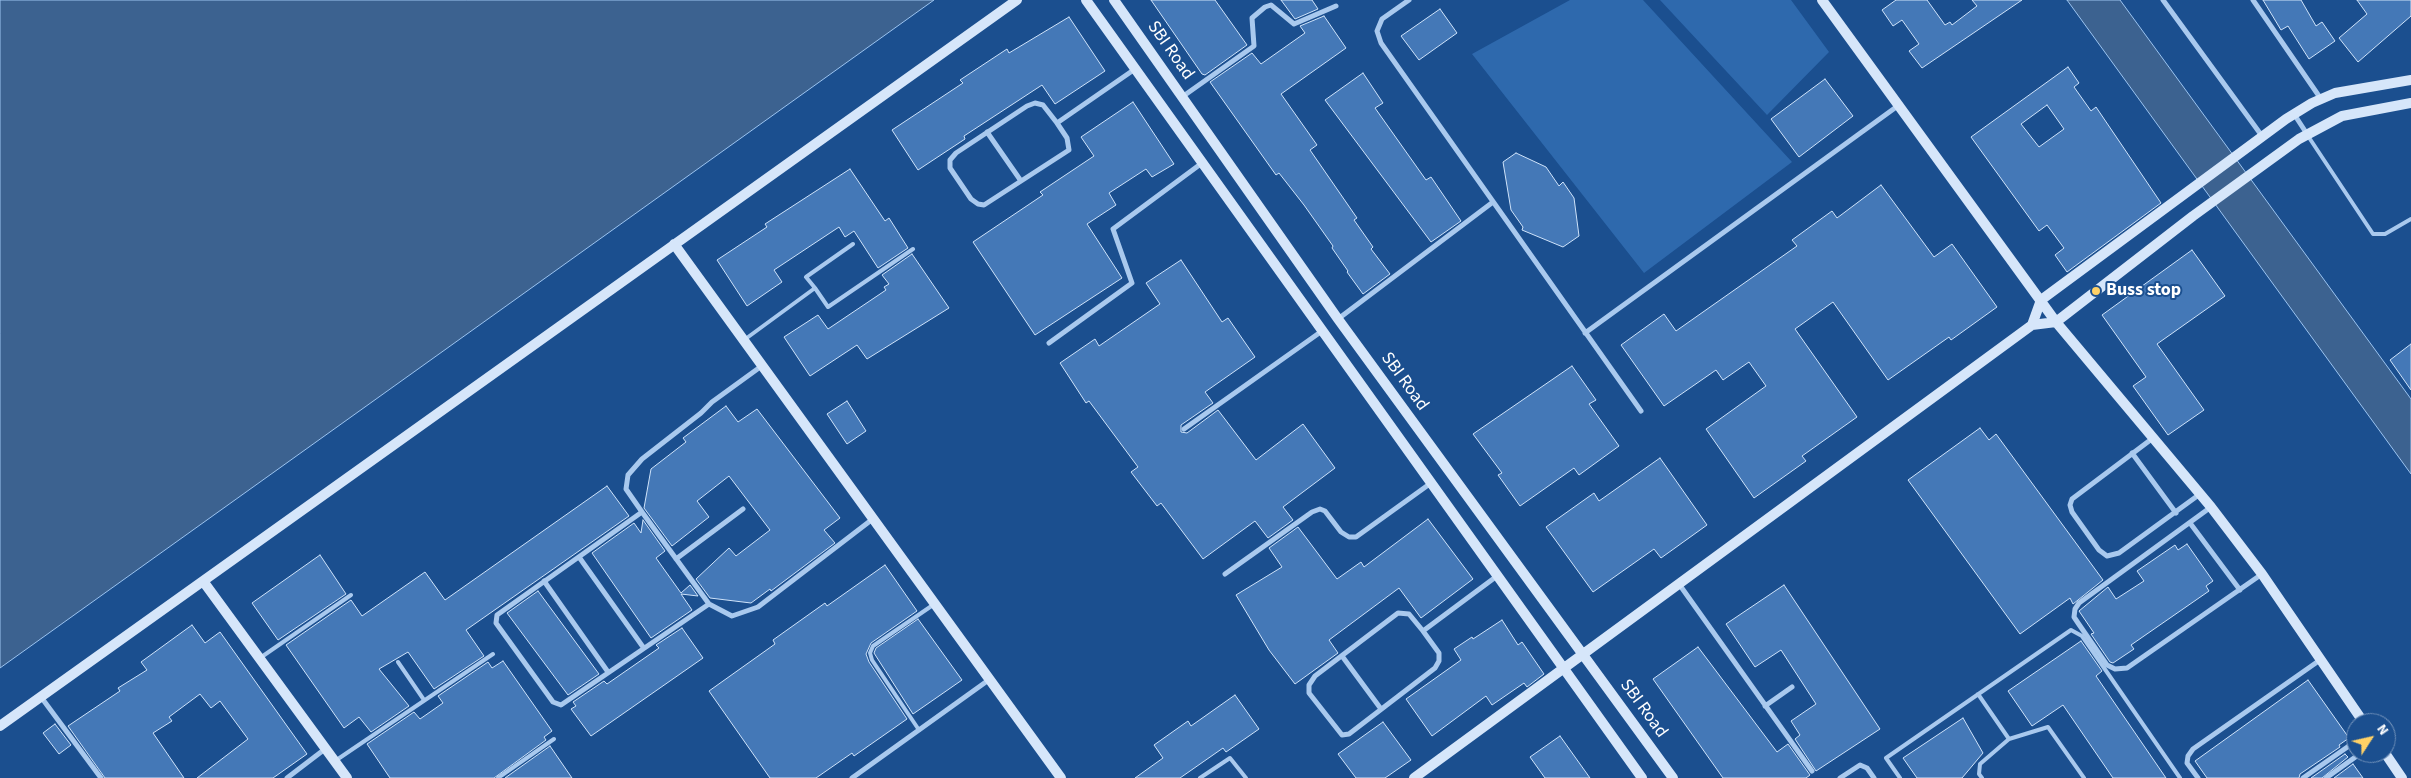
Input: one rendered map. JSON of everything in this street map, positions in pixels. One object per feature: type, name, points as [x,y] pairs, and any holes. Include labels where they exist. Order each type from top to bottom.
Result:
[{"type":"street","points":[[0,726],[1017,0]]},
{"type":"street","name":"SBI Road","points":[[1086,0],[1642,778]]},
{"type":"street","name":"SBI Road","points":[[1114,0],[1338,319],[1673,778]]},
{"type":"street","points":[[1409,0],[1382,19],[1377,31],[1381,43],[1641,411]]},
{"type":"street","points":[[1822,0],[2056,322],[2211,507],[2262,574],[2357,713]]},
{"type":"street","points":[[2163,0],[2262,136]]},
{"type":"street","points":[[2253,0],[2321,99]]},
{"type":"street","points":[[1182,97],[1254,46],[1252,18],[1265,6],[1271,5],[1294,24],[1336,6]]},
{"type":"street","points":[[1057,123],[1134,69]]},
{"type":"street","points":[[2032,325],[2041,300],[2294,114],[2335,93],[2411,80]]},
{"type":"street","points":[[1035,103],[1043,105],[1057,123],[1067,138],[1070,150],[984,205],[978,204],[971,198],[955,176],[950,168],[950,160],[956,153],[987,132],[1027,106],[1035,103]]},
{"type":"street","points":[[1414,778],[2032,325],[2056,322],[2193,216],[2307,134],[2342,116],[2411,104]]},
{"type":"street","points":[[1586,333],[1899,105]]},
{"type":"street","points":[[2294,114],[2307,134]]},
{"type":"street","points":[[987,132],[1021,181]]},
{"type":"street","points":[[1049,343],[1132,282],[1113,229],[1202,163]]},
{"type":"street","points":[[1338,319],[1493,202]]},
{"type":"street","points":[[674,244],[875,518],[1061,778]]},
{"type":"street","points":[[1184,428],[1322,331]]},
{"type":"street","points":[[763,365],[712,402],[701,413],[642,459],[628,475],[626,489],[676,559],[709,604],[732,616],[758,607],[875,518]]},
{"type":"street","points":[[2153,438],[2072,499],[2070,505],[2072,512],[2098,550],[2107,556],[2119,553],[2200,494]]},
{"type":"street","points":[[2132,453],[2176,513]]},
{"type":"street","points":[[1225,574],[1312,512],[1320,509],[1326,511],[1341,532],[1356,537],[1431,483]]},
{"type":"street","points":[[2211,507],[2078,604],[2074,617],[2107,665],[2115,669],[2128,668],[2262,574]]},
{"type":"street","points":[[676,559],[743,509]]},
{"type":"street","points":[[642,512],[497,615],[496,623],[553,702],[561,705],[643,647],[709,604]]},
{"type":"street","points":[[2190,523],[2240,590]]},
{"type":"street","points":[[579,556],[643,647]]},
{"type":"street","points":[[1423,630],[1498,576]]},
{"type":"street","points":[[203,581],[347,778]]},
{"type":"street","points":[[544,581],[608,672]]},
{"type":"street","points":[[1678,584],[1812,771]]},
{"type":"street","points":[[1398,613],[1409,614],[1439,653],[1440,661],[1435,668],[1349,734],[1342,736],[1309,693],[1310,685],[1316,676],[1342,656],[1398,613]]},
{"type":"street","points":[[1342,656],[1381,709]]},
{"type":"street","points":[[2198,778],[2187,763],[2188,756],[2193,750],[2321,660]]},
{"type":"street","points":[[852,778],[990,679]]},
{"type":"street","points":[[1765,706],[1792,687]]},
{"type":"street","points":[[41,696],[101,778]]},
{"type":"street","points":[[287,778],[326,748]]},
{"type":"street","points":[[2303,778],[2346,748]]},
{"type":"street","points":[[2326,778],[2347,763]]},
{"type":"street","points":[[2392,763],[2402,778]]},
{"type":"street","points":[[1840,778],[1860,766],[1867,768],[1874,778]]},
{"type":"lane","points":[[2307,134],[2373,234],[2385,234],[2411,219]]},
{"type":"lane","points":[[854,244],[806,277],[828,307],[913,249]]},
{"type":"lane","points":[[744,340],[815,288]]},
{"type":"lane","points":[[260,658],[350,595]]},
{"type":"lane","points":[[919,730],[872,660],[870,653],[873,646],[935,604]]},
{"type":"lane","points":[[1900,778],[1886,758],[2071,630],[2082,636],[2180,778]]},
{"type":"lane","points":[[334,761],[493,654]]},
{"type":"lane","points":[[398,662],[424,700]]},
{"type":"lane","points":[[1978,694],[2009,739]]},
{"type":"lane","points":[[1982,778],[1978,774],[1980,764],[2009,739],[2048,727],[2084,778]]},
{"type":"lane","points":[[498,778],[554,739]]},
{"type":"lane","points":[[1200,778],[1230,758],[1246,778]]},
{"type":"shaded area","points":[[0,0],[934,0],[0,668]]},
{"type":"shaded area","points":[[1570,0],[1643,0],[1792,162],[1644,273],[1472,54]]},
{"type":"shaded area","points":[[1660,0],[1791,0],[1829,52],[1767,115]]},
{"type":"shaded area","points":[[2067,0],[2120,0],[2411,399],[2411,474]]},
{"type":"building","points":[[1151,0],[1215,0],[1247,45],[1205,75],[1202,74]]},
{"type":"building","points":[[1281,0],[1312,0],[1318,9],[1295,19]]},
{"type":"building","points":[[1896,0],[1927,0],[1945,25],[1950,22],[1952,25],[1977,6],[1972,0],[2022,0],[1922,68],[1909,51],[1919,44],[1902,20],[1893,26],[1882,10]]},
{"type":"building","points":[[2263,0],[2301,0],[2316,26],[2322,22],[2335,41],[2309,59],[2288,26],[2281,30]]},
{"type":"building","points":[[2357,0],[2411,0],[2411,16],[2358,62],[2339,38],[2367,14]]},
{"type":"building","points":[[1440,9],[1457,33],[1419,60],[1401,36]]},
{"type":"building","points":[[1324,16],[1346,48],[1281,94],[1317,145],[1310,150],[1357,218],[1354,220],[1373,247],[1371,249],[1390,274],[1363,294],[1332,248],[1333,246],[1304,205],[1279,173],[1276,175],[1210,82],[1252,53],[1261,64],[1305,33],[1300,26]]},
{"type":"building","points":[[1069,17],[1105,71],[1055,104],[1042,85],[964,136],[965,139],[918,170],[892,130],[963,83],[960,80],[1007,49],[1009,53]]},
{"type":"building","points":[[2068,67],[2079,83],[2074,87],[2091,111],[2096,107],[2161,203],[2067,272],[2055,255],[2064,248],[2047,225],[2039,231],[1971,137]],"holes":[[[2047,105],[2064,129],[2039,147],[2021,124]]]},
{"type":"building","points":[[1363,73],[1383,103],[1375,108],[1426,180],[1431,177],[1461,221],[1431,242],[1325,100]]},
{"type":"building","points":[[1825,79],[1853,116],[1799,157],[1771,119]]},
{"type":"building","points":[[1133,102],[1174,164],[1152,177],[1146,169],[1109,193],[1116,205],[1087,224],[1122,278],[1035,335],[973,242],[1043,195],[1040,192],[1094,156],[1081,137]]},
{"type":"building","points":[[1516,153],[1546,167],[1559,186],[1563,182],[1574,198],[1579,236],[1563,247],[1522,230],[1523,227],[1511,210],[1503,162]]},
{"type":"building","points":[[850,169],[885,221],[889,218],[908,248],[878,268],[854,231],[845,237],[839,227],[774,270],[782,282],[747,306],[717,260],[767,227],[765,224]]},
{"type":"building","points":[[1881,185],[1934,257],[1952,244],[1997,307],[1951,340],[1949,337],[1888,380],[1833,302],[1795,329],[1857,417],[1802,456],[1806,461],[1754,498],[1706,429],[1766,386],[1749,362],[1723,380],[1716,370],[1664,406],[1621,345],[1664,314],[1676,331],[1797,246],[1792,240],[1832,211],[1837,218]]},
{"type":"building","points":[[2192,250],[2225,296],[2157,344],[2204,410],[2168,435],[2133,386],[2146,377],[2102,315]]},
{"type":"building","points":[[912,254],[949,308],[867,359],[857,345],[810,376],[784,337],[818,315],[828,329],[886,290],[884,287],[889,284],[882,275]]},
{"type":"building","points":[[1181,260],[1222,322],[1228,318],[1255,357],[1205,392],[1213,403],[1181,425],[1181,432],[1187,433],[1218,410],[1256,460],[1303,424],[1335,468],[1283,507],[1293,520],[1268,538],[1255,521],[1203,559],[1161,503],[1157,506],[1131,472],[1138,467],[1089,401],[1086,403],[1060,363],[1095,339],[1099,346],[1160,304],[1146,283]]},
{"type":"building","points":[[2411,344],[2411,390],[2390,360]]},
{"type":"building","points":[[1572,366],[1596,400],[1589,404],[1619,446],[1579,475],[1574,468],[1520,506],[1498,475],[1502,473],[1473,434]]},
{"type":"building","points":[[847,401],[866,431],[847,444],[827,414]]},
{"type":"building","points":[[726,406],[738,422],[757,409],[840,518],[824,530],[835,543],[771,591],[770,589],[751,603],[710,598],[696,579],[729,548],[736,556],[770,530],[729,476],[697,501],[709,517],[672,546],[644,508],[651,469],[686,442],[683,438]]},
{"type":"building","points":[[1980,428],[1989,440],[1996,434],[2103,580],[2073,604],[2070,598],[2020,634],[1908,480]]},
{"type":"building","points":[[1660,458],[1707,525],[1661,558],[1654,549],[1593,592],[1546,527],[1594,493],[1599,501]]},
{"type":"building","points":[[607,486],[629,516],[466,630],[484,656],[434,689],[408,652],[379,669],[409,706],[371,732],[359,717],[344,728],[286,645],[351,600],[362,616],[425,572],[445,600]]},
{"type":"building","points":[[1428,519],[1473,579],[1421,618],[1399,588],[1329,640],[1338,653],[1295,684],[1269,650],[1236,595],[1282,567],[1269,548],[1298,527],[1337,579],[1361,562],[1364,567]]},
{"type":"building","points":[[643,520],[665,551],[656,558],[681,593],[690,585],[698,596],[681,594],[692,610],[651,638],[592,553],[634,523],[641,533]]},
{"type":"building","points":[[2187,544],[2213,581],[2206,586],[2209,591],[2131,645],[2134,649],[2113,663],[2110,662],[2091,634],[2094,633],[2079,611],[2108,587],[2116,599],[2144,581],[2137,571],[2175,545],[2178,550]]},
{"type":"building","points":[[320,555],[346,594],[278,640],[252,603]]},
{"type":"building","points":[[885,565],[917,611],[871,643],[866,654],[869,662],[907,719],[854,756],[852,753],[816,778],[770,778],[709,691],[775,644],[773,640],[825,603],[827,606]]},
{"type":"building","points":[[1784,585],[1880,729],[1816,771],[1795,739],[1800,735],[1791,721],[1816,704],[1781,650],[1755,667],[1726,624]]},
{"type":"building","points":[[538,591],[599,674],[568,695],[507,613]]},
{"type":"building","points":[[918,619],[962,680],[913,714],[874,653],[876,648]]},
{"type":"building","points":[[1502,620],[1518,645],[1522,642],[1544,674],[1527,687],[1524,683],[1492,705],[1486,696],[1432,736],[1406,699],[1461,660],[1454,649]]},
{"type":"building","points":[[192,625],[205,643],[220,632],[307,754],[273,778],[197,778],[248,739],[220,701],[211,708],[200,694],[169,717],[172,721],[153,733],[184,778],[105,778],[68,726],[120,691],[118,688],[147,670],[141,662]]},
{"type":"building","points":[[682,628],[703,658],[591,736],[571,709],[576,706],[573,702],[604,681],[607,684],[659,648],[656,645]]},
{"type":"building","points":[[2081,641],[2102,671],[2096,676],[2166,778],[2113,778],[2063,705],[2032,726],[2008,691]]},
{"type":"building","points":[[1698,647],[1777,752],[1788,744],[1810,775],[1806,778],[1723,778],[1653,679]]},
{"type":"building","points":[[503,661],[552,731],[544,737],[546,740],[494,778],[390,778],[367,744],[414,712],[420,719],[443,703],[438,696],[488,662],[492,668]]},
{"type":"building","points":[[2308,680],[2346,734],[2346,740],[2339,745],[2340,747],[2300,774],[2299,778],[2207,778],[2195,761]]},
{"type":"building","points":[[1235,695],[1259,729],[1226,752],[1223,748],[1180,778],[1135,778],[1163,758],[1154,745],[1188,721],[1191,726]]},
{"type":"building","points":[[1963,718],[1983,753],[1962,778],[1917,778],[1903,758]]},
{"type":"building","points":[[1383,722],[1411,760],[1385,778],[1356,778],[1338,754]]},
{"type":"building","points":[[55,724],[71,745],[59,754],[43,733]]},
{"type":"building","points":[[1560,736],[1590,778],[1545,778],[1530,757]]},
{"type":"building","points":[[550,746],[572,778],[505,778]]},
{"type":"building","points":[[2346,755],[2346,759],[2322,778],[2311,778]]},
{"type":"building","points":[[2353,764],[2363,778],[2334,778]]},
{"type":"place","name":"Buss stop","points":[[2096,291]]}]
